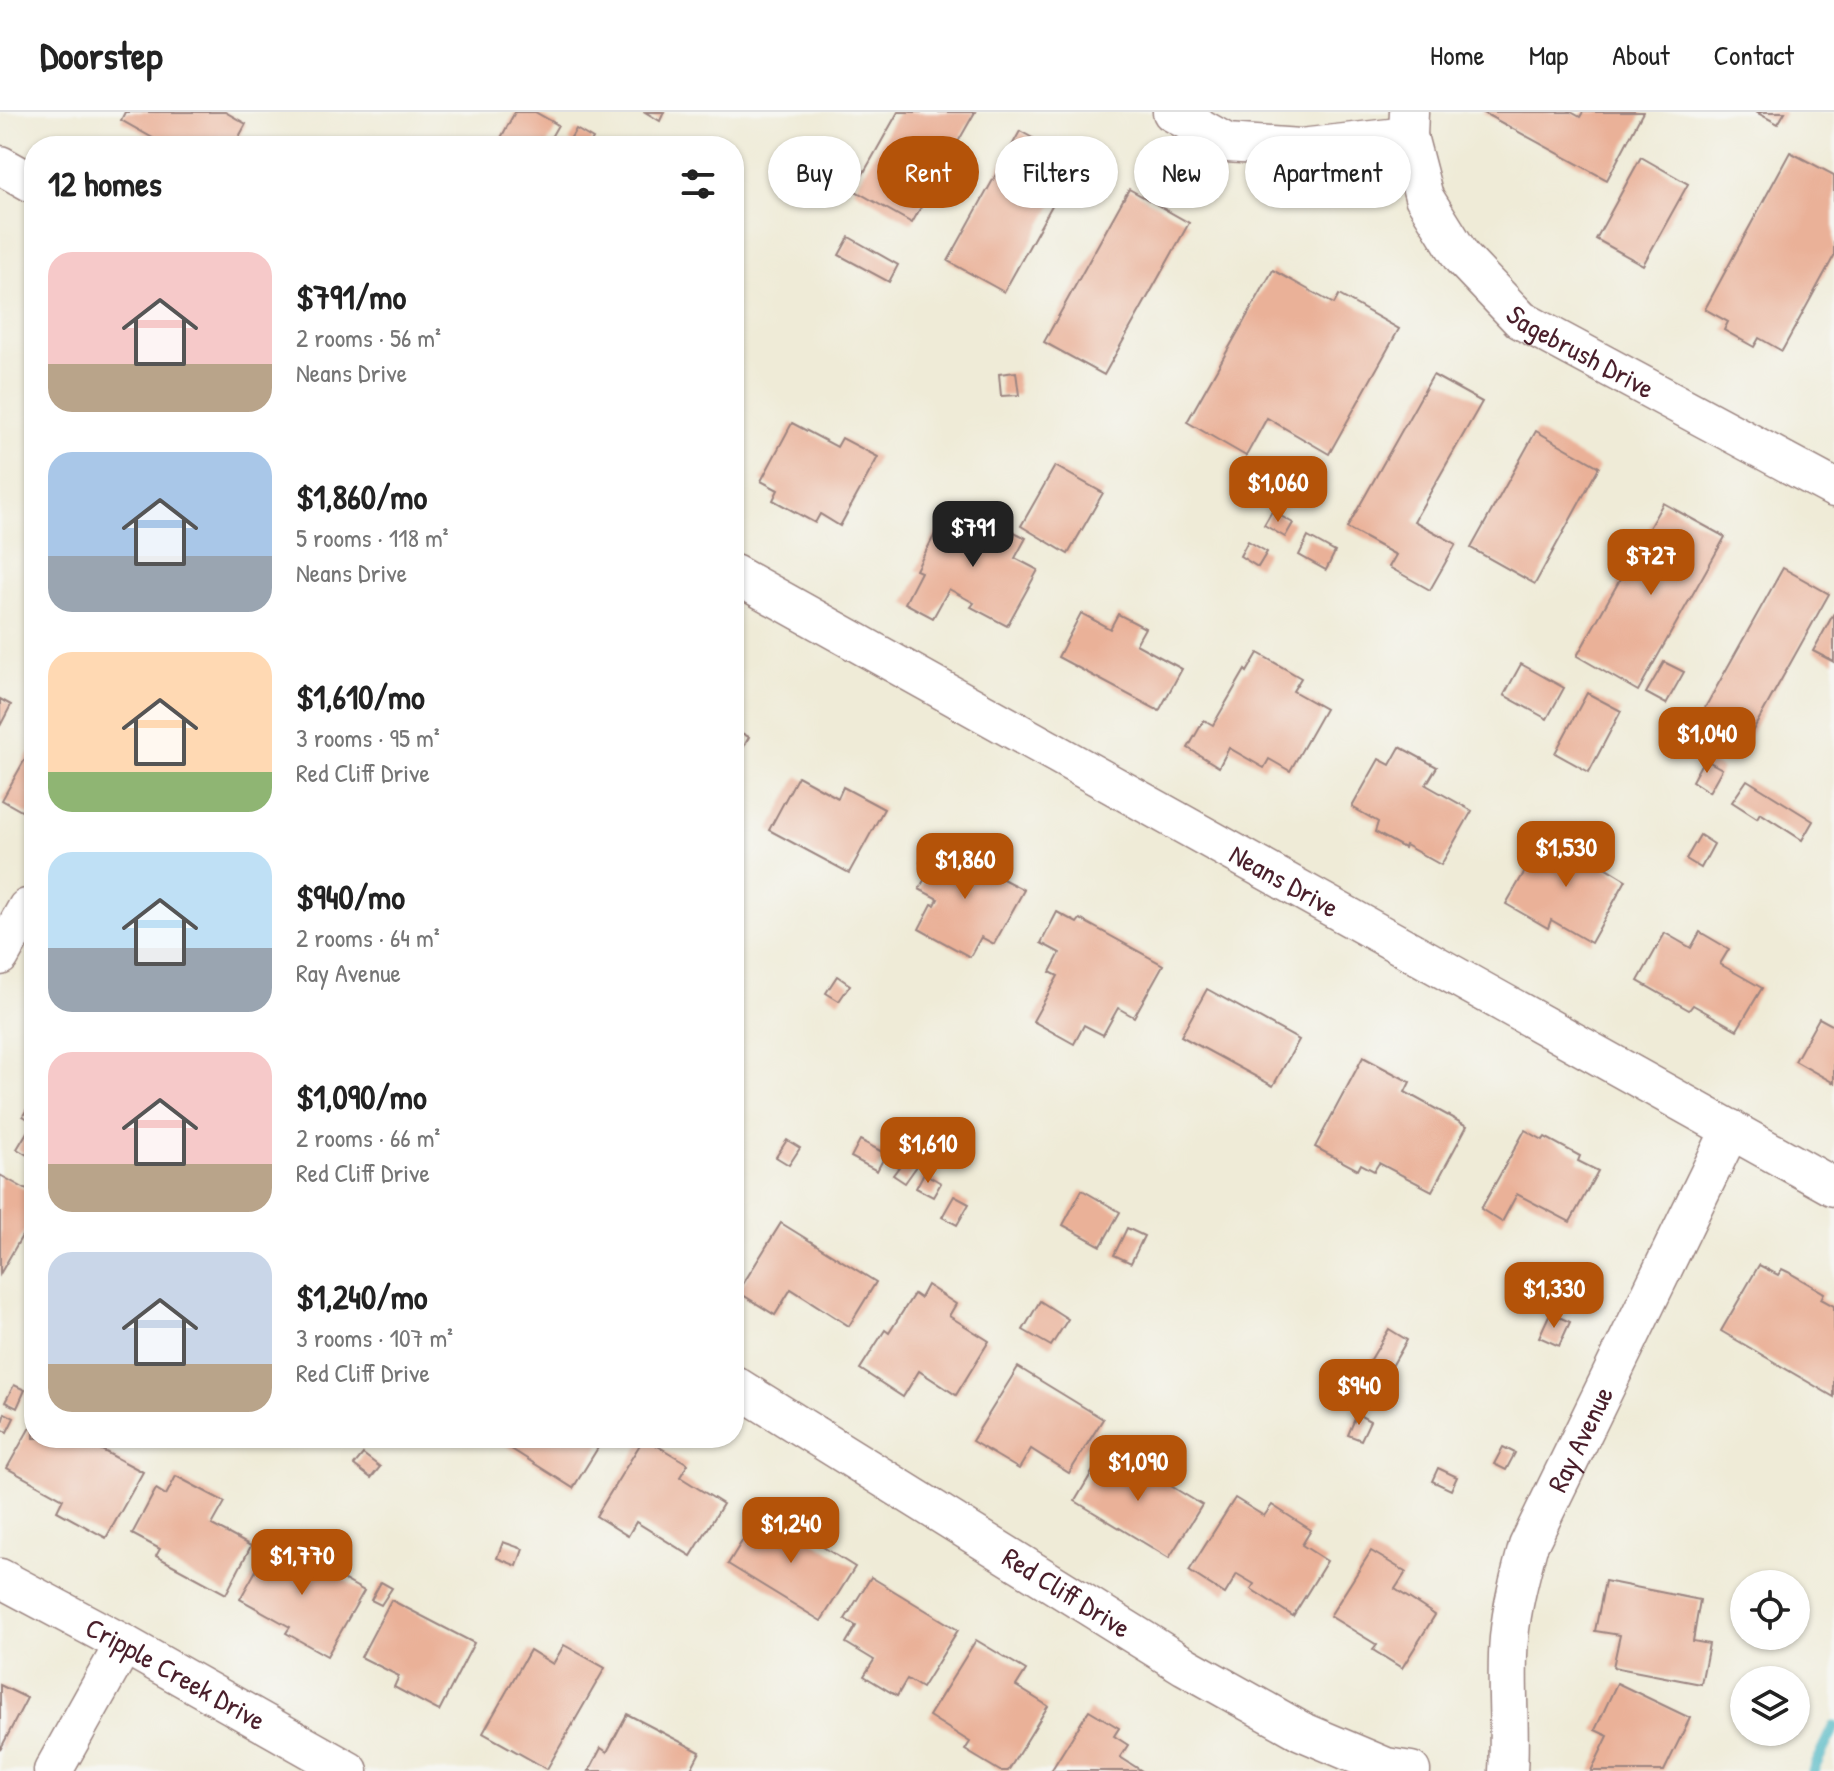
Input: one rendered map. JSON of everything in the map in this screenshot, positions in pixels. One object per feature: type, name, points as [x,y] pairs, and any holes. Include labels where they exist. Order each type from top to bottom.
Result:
[{"type":"street","points":[[1172,112],[1227,143],[1300,148],[1409,124]]},
{"type":"street","name":"Sagebrush Drive","points":[[1409,124],[1424,197],[1462,258],[1521,320],[1834,488]]},
{"type":"street","points":[[0,165],[24,178]]},
{"type":"street","name":"Neans Drive","points":[[744,580],[1834,1187]]},
{"type":"street","points":[[0,956],[20,905]]},
{"type":"street","name":"Ray Avenue","points":[[1508,1771],[1509,1641],[1515,1594],[1528,1546],[1731,1129]]},
{"type":"street","name":"Red Cliff Drive","points":[[744,1391],[1185,1666],[1301,1731],[1386,1767],[1411,1771]]},
{"type":"street","name":"Cripple Creek Drive","points":[[0,1578],[349,1771]]},
{"type":"street","points":[[53,1771],[124,1644]]},
{"type":"building","points":[[125,112],[225,112],[246,124],[239,136],[149,136],[121,120]]},
{"type":"building","points":[[515,112],[535,112],[558,125],[552,136],[502,136]]},
{"type":"building","points":[[645,112],[664,112],[660,121]]},
{"type":"building","points":[[898,112],[975,112],[961,136],[884,136]]},
{"type":"building","points":[[1482,112],[1571,112],[1580,117],[1583,112],[1643,112],[1607,180]]},
{"type":"building","points":[[1756,112],[1785,112],[1778,124]]},
{"type":"building","points":[[576,129],[588,136],[572,136]]},
{"type":"building","points":[[877,149],[877,203],[861,194],[861,178]]},
{"type":"building","points":[[1790,152],[1834,175],[1834,256],[1782,351],[1759,338],[1754,347],[1724,330],[1728,322],[1705,309]]},
{"type":"building","points":[[1641,157],[1688,184],[1643,265],[1596,239]]},
{"type":"building","points":[[995,176],[995,208],[1051,208],[1004,292],[948,261]]},
{"type":"building","points":[[1129,189],[1134,192],[1134,208],[1163,208],[1189,223],[1104,375],[1044,342]]},
{"type":"building","points":[[886,208],[921,208],[912,223]]},
{"type":"building","points":[[849,237],[898,265],[889,282],[839,255]]},
{"type":"building","points":[[1273,270],[1334,304],[1339,295],[1399,329],[1329,454],[1267,418],[1246,456],[1187,422]]},
{"type":"building","points":[[1016,372],[1019,395],[1001,396],[999,374]]},
{"type":"building","points":[[1433,375],[1482,402],[1414,521],[1456,544],[1430,590],[1389,567],[1396,555],[1347,528]]},
{"type":"building","points":[[792,423],[837,447],[842,438],[878,457],[840,526],[820,514],[815,523],[773,500],[778,490],[761,481]]},
{"type":"building","points":[[1536,431],[1599,467],[1535,584],[1471,548]]},
{"type":"building","points":[[1055,466],[1103,493],[1068,554],[1021,526]]},
{"type":"building","points":[[1663,503],[1725,537],[1638,691],[1577,656]]},
{"type":"building","points":[[1272,511],[1293,523],[1285,537],[1264,525]]},
{"type":"building","points":[[978,513],[1026,538],[1015,558],[1038,570],[1007,626],[971,607],[974,603],[949,589],[933,618],[905,603],[921,572],[916,570],[944,517],[969,530]]},
{"type":"building","points":[[1308,537],[1335,552],[1326,570],[1299,555]]},
{"type":"building","points":[[1248,541],[1267,552],[1258,567],[1240,556]]},
{"type":"building","points":[[1783,568],[1829,594],[1743,748],[1697,722]]},
{"type":"building","points":[[1081,613],[1110,629],[1118,614],[1145,628],[1136,644],[1182,669],[1159,711],[1058,657]]},
{"type":"building","points":[[1834,613],[1834,662],[1813,651]]},
{"type":"building","points":[[1258,653],[1301,678],[1293,691],[1325,709],[1290,771],[1269,759],[1264,768],[1229,748],[1219,767],[1188,748],[1204,720],[1213,725]]},
{"type":"building","points":[[1664,662],[1684,672],[1666,704],[1646,693]]},
{"type":"building","points":[[1521,664],[1564,688],[1547,719],[1504,695]]},
{"type":"building","points":[[1587,693],[1621,711],[1589,772],[1555,753]]},
{"type":"building","points":[[0,699],[11,705],[0,726]]},
{"type":"building","points":[[1400,747],[1437,767],[1426,785],[1472,811],[1441,865],[1375,832],[1378,822],[1352,807],[1379,759],[1390,765]]},
{"type":"building","points":[[1704,759],[1722,769],[1709,792],[1692,781]]},
{"type":"building","points":[[24,761],[24,812],[2,800]]},
{"type":"building","points":[[798,776],[838,798],[843,787],[884,809],[849,873],[769,830]]},
{"type":"building","points":[[1747,780],[1813,821],[1802,840],[1760,813],[1757,818],[1732,802]]},
{"type":"building","points":[[1547,833],[1604,864],[1626,880],[1591,943],[1551,920],[1548,928],[1506,904]]},
{"type":"building","points":[[1700,835],[1714,844],[1701,868],[1686,859]]},
{"type":"building","points":[[931,842],[1024,890],[994,944],[981,937],[970,957],[919,929],[938,899],[919,889],[931,868],[920,862]]},
{"type":"building","points":[[1057,912],[1077,923],[1080,919],[1163,965],[1134,1017],[1118,1008],[1103,1035],[1084,1025],[1074,1044],[1033,1021],[1058,976],[1050,972],[1060,953],[1041,943]]},
{"type":"building","points":[[1700,932],[1729,949],[1720,964],[1762,988],[1737,1030],[1693,1005],[1689,1010],[1638,981],[1665,933],[1691,948]]},
{"type":"building","points":[[837,976],[850,985],[839,1001],[826,993]]},
{"type":"building","points":[[1207,989],[1299,1040],[1273,1086],[1181,1036]]},
{"type":"building","points":[[1819,1018],[1834,1026],[1834,1083],[1795,1061]]},
{"type":"building","points":[[1363,1057],[1410,1082],[1405,1092],[1467,1126],[1432,1191],[1379,1163],[1374,1171],[1361,1164],[1358,1170],[1315,1147]]},
{"type":"building","points":[[1525,1130],[1580,1156],[1578,1161],[1598,1171],[1570,1222],[1517,1194],[1502,1222],[1481,1209]]},
{"type":"building","points":[[951,1136],[966,1144],[954,1167],[939,1159]]},
{"type":"building","points":[[24,1137],[24,1153],[17,1149]]},
{"type":"building","points":[[787,1140],[800,1148],[789,1165],[776,1157]]},
{"type":"building","points":[[860,1140],[886,1154],[877,1171],[851,1157]]},
{"type":"building","points":[[906,1158],[917,1166],[905,1183],[893,1175]]},
{"type":"building","points":[[924,1173],[941,1183],[933,1197],[916,1188]]},
{"type":"building","points":[[0,1175],[24,1188],[24,1232],[0,1274]]},
{"type":"building","points":[[1082,1190],[1120,1212],[1101,1246],[1063,1225]]},
{"type":"building","points":[[954,1196],[969,1204],[957,1225],[942,1217]]},
{"type":"building","points":[[781,1223],[876,1282],[849,1326],[791,1289],[775,1315],[744,1296],[744,1282]]},
{"type":"building","points":[[1127,1228],[1144,1236],[1131,1263],[1114,1255]]},
{"type":"building","points":[[1759,1265],[1778,1275],[1782,1269],[1788,1272],[1824,1293],[1821,1299],[1834,1306],[1834,1397],[1721,1331]]},
{"type":"building","points":[[927,1285],[956,1304],[949,1316],[989,1341],[956,1395],[919,1371],[903,1397],[860,1369],[885,1330],[889,1333],[914,1294],[920,1298]]},
{"type":"building","points":[[1040,1301],[1068,1319],[1051,1346],[1023,1330]]},
{"type":"building","points":[[1550,1313],[1570,1322],[1559,1346],[1539,1337]]},
{"type":"building","points":[[1389,1329],[1407,1340],[1379,1389],[1360,1378]]},
{"type":"building","points":[[1018,1367],[1103,1419],[1069,1473],[1031,1449],[1019,1469],[972,1441]]},
{"type":"building","points":[[1355,1381],[1372,1390],[1364,1405],[1347,1397]]},
{"type":"building","points":[[14,1385],[24,1390],[17,1408],[5,1402]]},
{"type":"building","points":[[5,1413],[14,1418],[7,1432],[0,1428]]},
{"type":"building","points":[[1357,1414],[1370,1421],[1361,1440],[1348,1435]]},
{"type":"building","points":[[24,1438],[24,1448],[98,1448],[143,1472],[106,1538],[57,1511],[63,1499],[7,1468]]},
{"type":"building","points":[[1107,1447],[1202,1505],[1169,1558],[1075,1501]]},
{"type":"building","points":[[1503,1447],[1515,1453],[1506,1470],[1494,1464]]},
{"type":"building","points":[[510,1448],[598,1448],[573,1488]]},
{"type":"building","points":[[638,1448],[661,1448],[688,1464],[680,1477],[723,1504],[691,1556],[636,1522],[628,1536],[596,1516]]},
{"type":"building","points":[[363,1454],[380,1467],[371,1478],[354,1465]]},
{"type":"building","points":[[1438,1468],[1457,1477],[1451,1490],[1432,1481]]},
{"type":"building","points":[[176,1476],[225,1502],[212,1525],[251,1546],[226,1594],[156,1556],[160,1549],[132,1534],[156,1489],[166,1495]]},
{"type":"building","points":[[1235,1498],[1264,1516],[1272,1505],[1311,1530],[1302,1545],[1327,1561],[1293,1616],[1251,1589],[1254,1584],[1237,1574],[1225,1594],[1189,1571]]},
{"type":"building","points":[[762,1509],[855,1567],[821,1621],[728,1564]]},
{"type":"building","points":[[273,1540],[364,1591],[327,1656],[286,1633],[290,1627],[240,1599]]},
{"type":"building","points":[[503,1542],[523,1549],[517,1566],[497,1558]]},
{"type":"building","points":[[1371,1551],[1406,1572],[1395,1589],[1435,1615],[1402,1668],[1373,1650],[1377,1645],[1330,1616]]},
{"type":"building","points":[[871,1577],[958,1630],[922,1688],[907,1679],[897,1696],[864,1676],[874,1660],[846,1643],[856,1626],[845,1619]]},
{"type":"building","points":[[1605,1581],[1700,1600],[1693,1641],[1709,1644],[1701,1684],[1613,1667],[1620,1635],[1595,1631]]},
{"type":"building","points":[[381,1582],[392,1588],[381,1605],[371,1600]]},
{"type":"building","points":[[391,1600],[474,1643],[439,1711],[394,1687],[399,1676],[361,1657]]},
{"type":"building","points":[[976,1640],[1026,1670],[1016,1686],[1048,1706],[1008,1771],[1000,1771],[965,1750],[970,1742],[929,1716]]},
{"type":"building","points":[[564,1645],[605,1668],[547,1769],[483,1733],[530,1650],[553,1664]]},
{"type":"building","points":[[1617,1683],[1690,1718],[1664,1771],[1591,1771],[1608,1736],[1595,1730]]},
{"type":"building","points":[[0,1685],[27,1698],[0,1750]]},
{"type":"building","points":[[1089,1710],[1119,1728],[1114,1736],[1128,1745],[1120,1757],[1142,1771],[1051,1771]]},
{"type":"building","points":[[627,1714],[700,1752],[690,1771],[589,1771],[601,1748],[607,1752]]},
{"type":"waterway","points":[[1813,1771],[1834,1727]]}]
